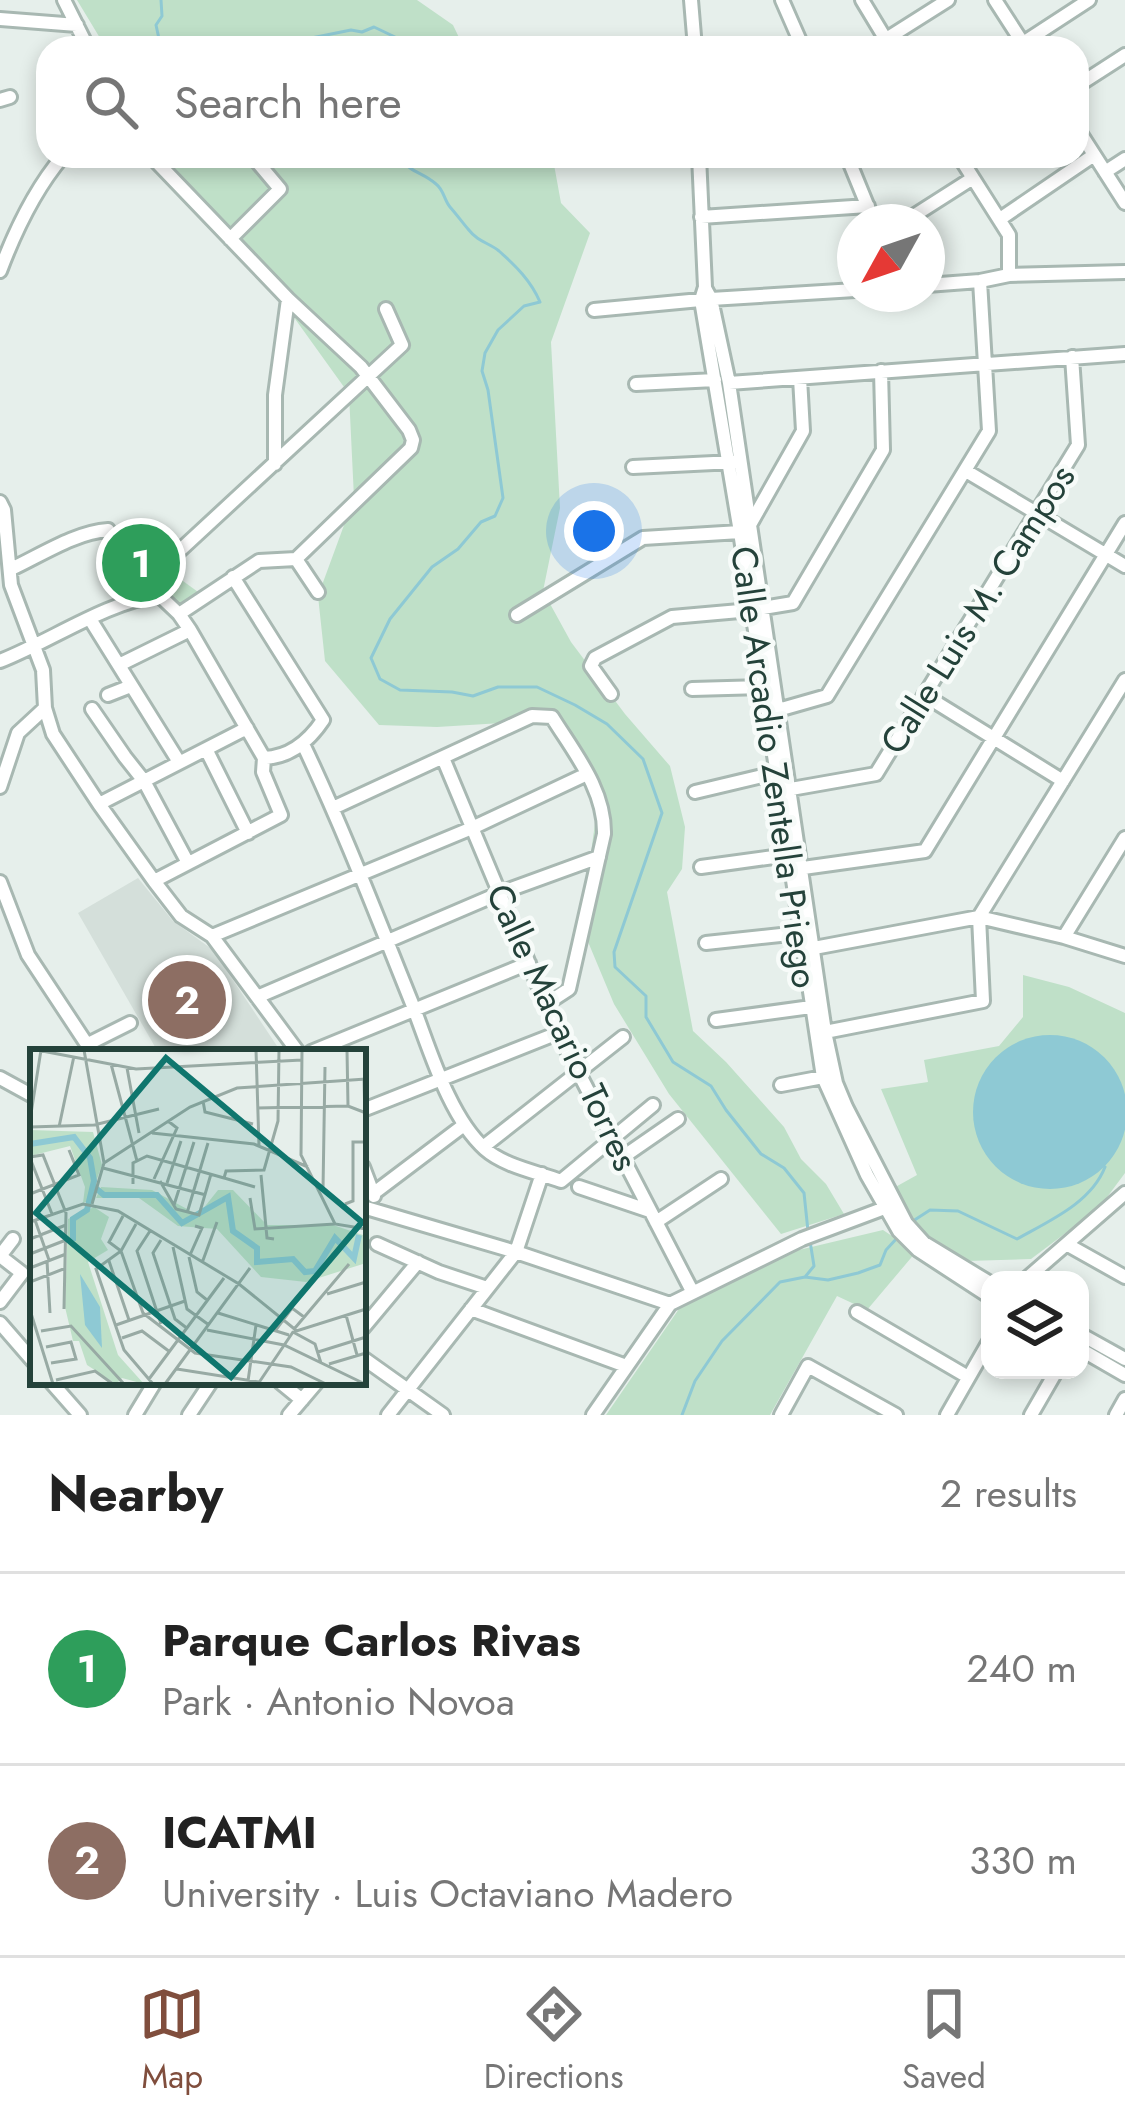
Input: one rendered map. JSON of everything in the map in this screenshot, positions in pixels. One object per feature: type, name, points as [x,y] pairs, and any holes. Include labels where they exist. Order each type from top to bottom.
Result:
[{"type":"street","points":[[64,0],[82,36]]},
{"type":"street","points":[[691,0],[694,36]]},
{"type":"street","points":[[782,0],[797,36]]},
{"type":"street","points":[[862,0],[884,36]]},
{"type":"street","points":[[900,36],[948,0]]},
{"type":"street","points":[[995,0],[1019,36]]},
{"type":"street","points":[[1038,36],[1089,0]]},
{"type":"street","points":[[0,19],[77,25]]},
{"type":"street","points":[[1089,78],[1125,55]]},
{"type":"street","points":[[1089,147],[1125,203]]},
{"type":"street","points":[[1089,158],[1094,155]]},
{"type":"street","points":[[1105,172],[1125,159]]},
{"type":"street","points":[[0,272],[13,237],[53,168]]},
{"type":"street","points":[[162,168],[288,299],[362,367],[413,440],[411,448],[296,559],[259,561],[179,614]]},
{"type":"street","points":[[230,239],[280,189],[262,168]]},
{"type":"street","name":"Calle Arcadio Zentella Priego","points":[[699,168],[706,295],[791,789],[800,933],[823,1077],[890,1207],[921,1246]]},
{"type":"street","points":[[852,168],[867,204]]},
{"type":"street","points":[[967,168],[1009,235],[1010,275]]},
{"type":"street","points":[[1000,219],[1075,168]]},
{"type":"street","points":[[932,204],[973,178]]},
{"type":"street","points":[[701,217],[837,208]]},
{"type":"street","points":[[945,284],[1010,275],[1125,272]]},
{"type":"street","points":[[778,710],[827,696],[989,431],[980,281]]},
{"type":"street","points":[[594,310],[706,295],[837,291]]},
{"type":"street","points":[[274,464],[274,395],[288,299]]},
{"type":"street","points":[[159,595],[176,554],[402,345],[386,309]]},
{"type":"street","points":[[636,384],[800,378],[1125,354]]},
{"type":"street","name":"Calle Luis M. Campos","points":[[791,789],[875,774],[1078,446],[1072,357]]},
{"type":"street","points":[[611,694],[591,666],[595,658],[672,616],[793,603],[883,451],[881,371]]},
{"type":"street","points":[[517,615],[643,538],[745,528],[803,431],[800,378]]},
{"type":"street","points":[[633,467],[734,462]]},
{"type":"street","points":[[966,471],[1125,566]]},
{"type":"street","points":[[0,502],[11,585],[43,670],[45,708],[53,734],[154,881],[181,916],[212,936],[296,1049]]},
{"type":"street","points":[[796,869],[925,851],[1125,523]]},
{"type":"street","points":[[11,569],[104,529],[139,597]]},
{"type":"street","points":[[296,559],[318,592]]},
{"type":"street","points":[[232,577],[323,720],[303,744],[277,758],[264,758]]},
{"type":"street","points":[[0,661],[127,600],[159,595],[179,614],[264,758],[263,772],[281,815],[154,881]]},
{"type":"street","name":"Calle Arcadio Zentella Priego","points":[[757,609],[763,687],[788,855],[796,869],[814,948],[836,1083],[890,1207]]},
{"type":"street","points":[[90,619],[179,762]]},
{"type":"street","points":[[118,665],[190,630]]},
{"type":"street","points":[[825,1032],[983,1001],[980,917],[1125,680]]},
{"type":"street","points":[[108,695],[131,686]]},
{"type":"street","points":[[692,689],[763,687]]},
{"type":"street","points":[[924,695],[1063,781]]},
{"type":"street","points":[[0,787],[18,733],[45,708]]},
{"type":"street","points":[[92,709],[144,781],[188,863]]},
{"type":"street","points":[[333,808],[532,716],[552,718],[604,809],[599,856],[569,988],[546,1004]]},
{"type":"street","points":[[98,805],[247,728]]},
{"type":"street","points":[[303,744],[442,1077],[464,1125],[483,1147],[561,1181],[653,1105]]},
{"type":"street","points":[[206,749],[248,833]]},
{"type":"street","name":"Calle Macario Torres","points":[[443,758],[558,1033],[692,1291]]},
{"type":"street","points":[[695,792],[775,773]]},
{"type":"street","points":[[212,936],[472,828],[587,774]]},
{"type":"street","points":[[1064,937],[1125,838]]},
{"type":"street","points":[[701,867],[788,855]]},
{"type":"street","points":[[257,997],[599,856]]},
{"type":"street","points":[[0,882],[28,955],[90,1048],[130,1023]]},
{"type":"street","points":[[814,948],[980,917],[1125,956]]},
{"type":"street","points":[[706,943],[800,933]]},
{"type":"street","points":[[318,1049],[529,963]]},
{"type":"street","points":[[716,1020],[811,1007]]},
{"type":"street","points":[[366,1109],[558,1033]]},
{"type":"street","points":[[483,1147],[623,1037]]},
{"type":"street","points":[[781,1085],[823,1077]]},
{"type":"street","points":[[0,1078],[30,1094]]},
{"type":"street","points":[[623,1157],[678,1119]]},
{"type":"street","points":[[464,1125],[374,1193],[368,1208],[670,1304]]},
{"type":"street","points":[[366,1174],[374,1193]]},
{"type":"street","points":[[388,1415],[516,1252],[542,1174]]},
{"type":"street","points":[[579,1187],[654,1216],[721,1179]]},
{"type":"street","points":[[1036,1271],[1125,1192]]},
{"type":"street","points":[[593,1415],[670,1304],[802,1239],[890,1207]]},
{"type":"street","points":[[0,1302],[22,1274],[1,1256],[13,1240]]},
{"type":"street","points":[[376,1244],[487,1288]]},
{"type":"street","points":[[1068,1245],[1125,1277]]},
{"type":"street","points":[[921,1246],[981,1277]]},
{"type":"street","points":[[921,1246],[981,1290]]},
{"type":"street","points":[[366,1324],[418,1262]]},
{"type":"street","points":[[471,1309],[626,1366]]},
{"type":"street","points":[[857,1312],[968,1377]]},
{"type":"street","points":[[0,1323],[30,1358]]},
{"type":"street","points":[[1089,1339],[1125,1359]]},
{"type":"street","points":[[1089,1354],[1125,1375]]},
{"type":"street","points":[[947,1415],[981,1355]]},
{"type":"street","points":[[366,1360],[442,1415]]},
{"type":"street","points":[[781,1415],[808,1366],[869,1409],[896,1415]]},
{"type":"street","points":[[1031,1415],[1052,1379]]},
{"type":"street","points":[[54,1385],[80,1415]]},
{"type":"street","points":[[135,1415],[153,1385]]},
{"type":"street","points":[[189,1415],[210,1385]]},
{"type":"street","points":[[284,1385],[302,1400]]},
{"type":"street","points":[[290,1415],[314,1385]]},
{"type":"street","points":[[1116,1415],[1125,1399]]},
{"type":"shaded area","points":[[138,878],[173,921],[213,950],[279,1049],[156,1049],[78,913]]},
{"type":"green space","points":[[77,0],[417,0],[453,25],[458,36],[99,36]]},
{"type":"green space","points":[[167,168],[555,168],[561,203],[590,233],[551,342],[560,508],[543,591],[571,642],[670,766],[685,827],[682,869],[667,892],[693,1031],[784,1127],[801,1159],[826,1184],[844,1214],[781,1234],[669,1094],[614,1004],[581,925],[597,809],[550,720],[437,727],[379,725],[325,661],[318,596],[354,498],[349,394],[252,259]]},
{"type":"green space","points":[[114,531],[205,597],[180,613],[162,594],[138,596]]},
{"type":"green space","points":[[1023,975],[1069,987],[1125,1013],[1125,1173],[1099,1208],[1031,1259],[966,1261],[923,1235],[890,1190],[917,1175],[881,1089],[928,1082],[924,1060],[999,1046],[1023,1017]]},
{"type":"green space","points":[[883,1230],[916,1252],[867,1310],[837,1296],[770,1415],[606,1415],[681,1306],[782,1254]]},
{"type":"water","points":[[1050,1035],[1080,1041],[1105,1057],[1121,1082],[1126,1127],[1121,1142],[1105,1167],[1080,1183],[1050,1189],[1020,1183],[995,1167],[979,1142],[973,1112],[979,1082],[995,1057],[1020,1041]]},
{"type":"waterway","points":[[158,36],[161,0]]},
{"type":"waterway","points":[[321,36],[374,27],[393,36]]},
{"type":"waterway","points":[[411,168],[439,186],[468,229],[511,262],[540,302],[524,306],[498,330],[485,353],[482,371],[503,498],[495,516],[481,522],[458,549],[432,567],[390,619],[371,658],[380,679],[400,690],[473,696],[498,687],[537,687],[607,724],[643,759],[662,813],[614,952],[615,967],[646,996],[646,1017],[673,1062],[711,1086],[761,1154],[784,1168],[804,1193],[808,1231]]},
{"type":"waterway","points":[[913,1221],[930,1210],[958,1211],[1017,1239],[1079,1201],[1105,1167]]},
{"type":"waterway","points":[[682,1415],[695,1381],[722,1341],[780,1282],[805,1277],[828,1280],[880,1265],[898,1237]]},
{"type":"waterway","points":[[805,1277],[814,1266],[810,1241]]},
{"type":"place","name":"Parque Carlos Rivas","points":[[141,563]]},
{"type":"place","name":"ICATMI","points":[[187,1000]]}]
